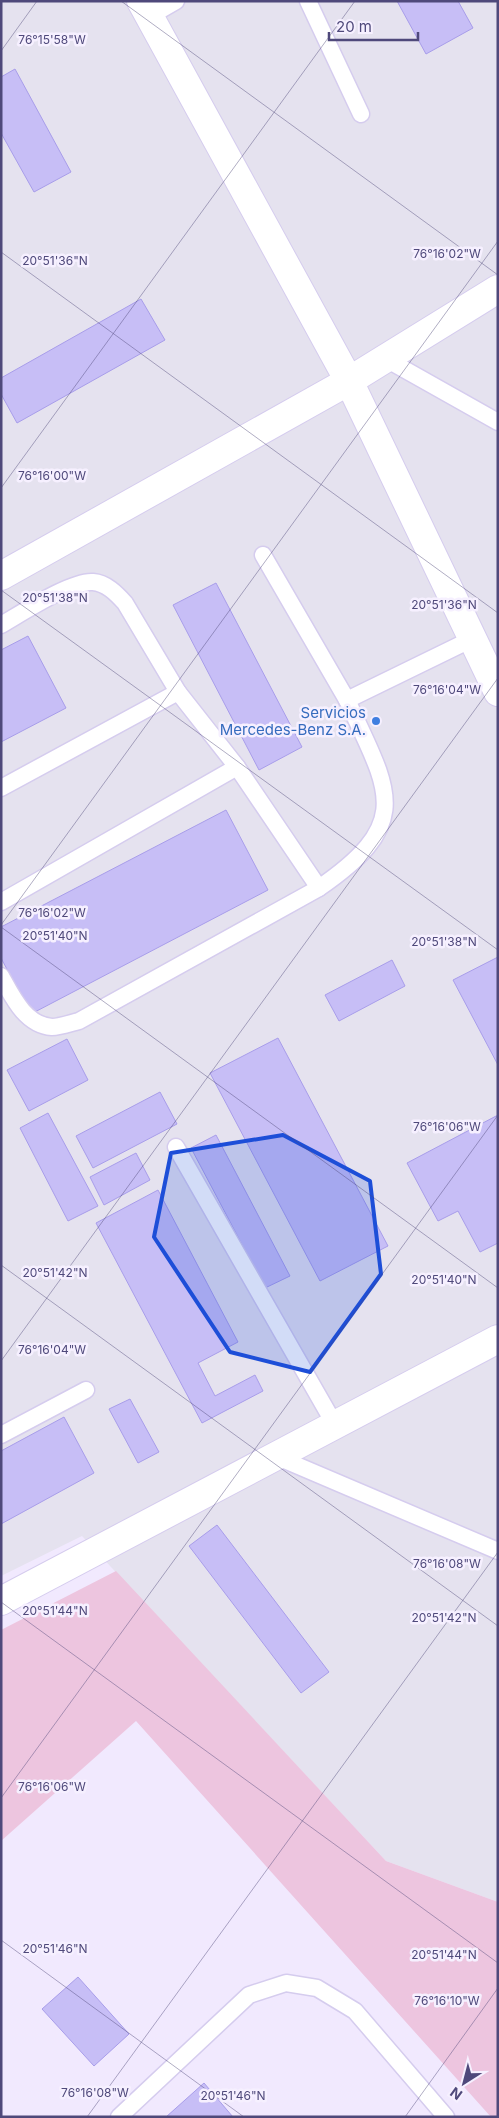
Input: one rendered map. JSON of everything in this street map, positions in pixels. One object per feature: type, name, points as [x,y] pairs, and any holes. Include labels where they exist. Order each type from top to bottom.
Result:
[{"type":"street","points":[[145,8],[349,381],[498,692]]},
{"type":"street","points":[[1,576],[349,381],[498,289]]},
{"type":"street","points":[[1,1601],[498,1340]]},
{"type":"lane","points":[[145,8],[176,1]]},
{"type":"lane","points":[[308,1],[361,114]]},
{"type":"lane","points":[[386,359],[498,422]]},
{"type":"lane","points":[[1,976],[16,1002],[27,1015],[40,1024],[52,1027],[79,1021],[319,888],[346,869],[364,852],[376,836],[386,814],[385,792],[376,762],[347,700],[262,555]]},
{"type":"lane","points":[[1,624],[77,583],[92,582],[102,584],[115,592],[125,603],[178,692],[237,767],[319,888]]},
{"type":"lane","points":[[347,700],[472,638]]},
{"type":"lane","points":[[1,788],[178,692]]},
{"type":"lane","points":[[1,902],[237,767]]},
{"type":"lane","points":[[176,1148],[335,1424]]},
{"type":"lane","points":[[1,1435],[86,1390]]},
{"type":"lane","points":[[275,1456],[498,1551]]},
{"type":"lane","points":[[119,2117],[249,1995],[286,1984],[316,1988],[356,2011],[446,2117]]},
{"type":"highlighted area","points":[[283,1135],[370,1181],[381,1274],[310,1372],[230,1352],[154,1237],[171,1153]]},
{"type":"shaded area","points":[[1,1],[498,1],[498,1902],[386,1861],[82,1536],[1,1576]]},
{"type":"shaded area","points":[[116,1571],[386,1861],[498,1902],[498,2117],[491,2117],[136,1721],[1,1841],[1,1630]]},
{"type":"building","points":[[397,1],[458,1],[473,28],[426,54]]},
{"type":"building","points":[[15,69],[71,172],[34,192],[1,133],[1,77]]},
{"type":"building","points":[[141,299],[165,340],[17,423],[1,394],[1,378]]},
{"type":"building","points":[[216,583],[302,747],[259,770],[173,605]]},
{"type":"building","points":[[28,636],[66,708],[1,742],[1,650]]},
{"type":"building","points":[[226,810],[268,890],[31,1014],[1,958],[1,927]]},
{"type":"building","points":[[498,957],[498,1065],[453,980]]},
{"type":"building","points":[[392,960],[405,986],[339,1021],[325,995]]},
{"type":"building","points":[[278,1038],[388,1246],[320,1281],[210,1073]]},
{"type":"building","points":[[67,1039],[88,1080],[29,1111],[7,1070]]},
{"type":"building","points":[[160,1092],[177,1124],[93,1168],[76,1136]]},
{"type":"building","points":[[48,1113],[98,1206],[68,1221],[20,1128]]},
{"type":"building","points":[[498,1115],[498,1243],[480,1252],[458,1211],[438,1221],[407,1163]]},
{"type":"building","points":[[216,1135],[290,1276],[265,1288],[191,1148]]},
{"type":"building","points":[[136,1153],[150,1180],[104,1205],[90,1177]]},
{"type":"building","points":[[158,1190],[238,1342],[198,1363],[215,1396],[255,1375],[263,1391],[202,1423],[96,1223]]},
{"type":"building","points":[[130,1399],[159,1452],[138,1463],[109,1409]]},
{"type":"building","points":[[64,1417],[94,1473],[1,1524],[1,1451]]},
{"type":"building","points":[[217,1525],[329,1672],[301,1693],[189,1546]]},
{"type":"building","points":[[78,1977],[129,2034],[94,2066],[42,2009]]},
{"type":"building","points":[[204,2083],[233,2117],[166,2117]]},
{"type":"place","name":"Servicios Mercedes-Benz S.A.","points":[[376,721]]}]
